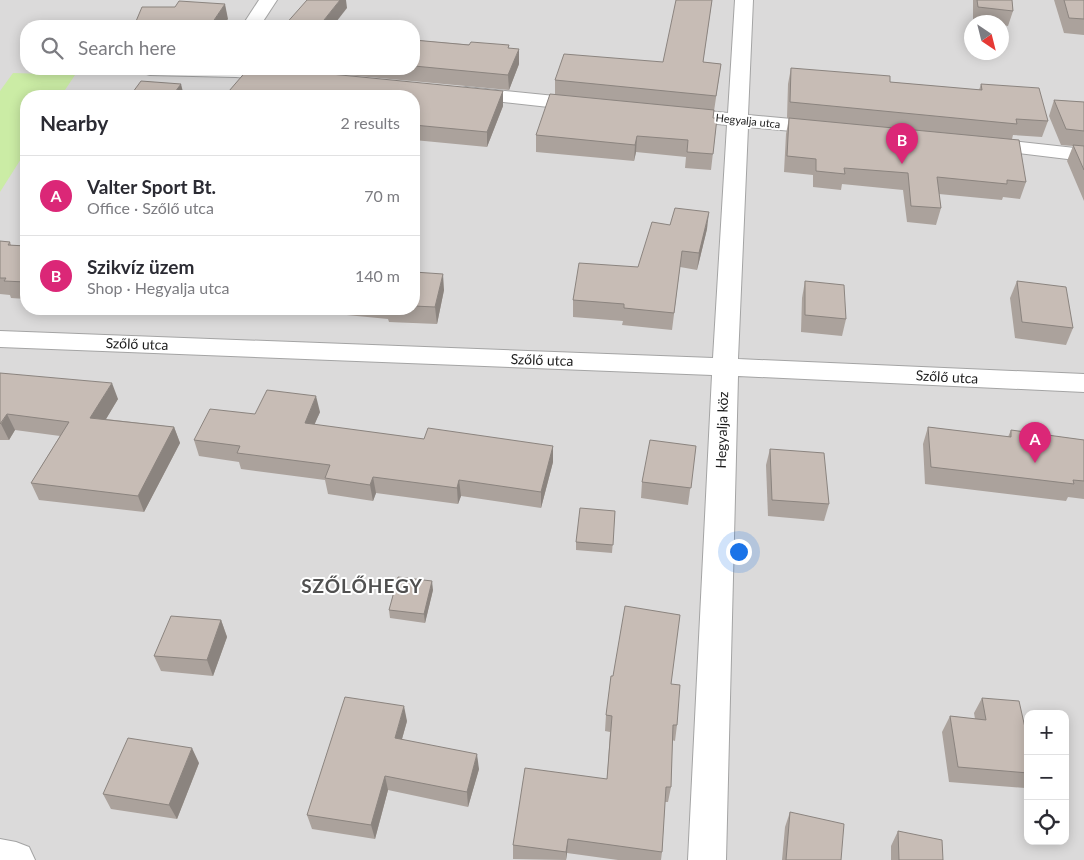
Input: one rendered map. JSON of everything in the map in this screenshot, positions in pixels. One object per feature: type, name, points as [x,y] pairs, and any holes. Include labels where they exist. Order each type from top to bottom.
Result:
[{"type":"street","points":[[255,20],[268,0]]},
{"type":"street","name":"Hegyalja köz","points":[[707,860],[725,367],[744,0]]},
{"type":"street","points":[[286,75],[306,77]]},
{"type":"street","points":[[443,91],[600,106]]},
{"type":"street","name":"Hegyalja utca","points":[[660,112],[847,131]]},
{"type":"street","points":[[965,143],[1084,155]]},
{"type":"street","name":"Szőlő utca","points":[[0,338],[1084,383]]},
{"type":"street","points":[[0,858],[16,860]]},
{"type":"shaded area","points":[[0,0],[1084,0],[1084,860],[0,860]]},
{"type":"green space","points":[[13,73],[20,73],[20,75],[75,75],[65,90],[20,90],[20,160],[0,192],[0,91]]},
{"type":"building","points":[[307,0],[340,0],[324,20],[289,20]]},
{"type":"building","points":[[676,0],[712,0],[703,62],[721,64],[716,96],[555,80],[564,54],[663,62]]},
{"type":"building","points":[[977,0],[1012,0],[1013,11],[978,7]]},
{"type":"building","points":[[1064,0],[1084,0],[1084,19],[1069,18]]},
{"type":"building","points":[[179,1],[225,4],[214,20],[137,20],[142,7],[175,7]]},
{"type":"building","points":[[420,41],[469,45],[471,42],[509,45],[508,48],[519,49],[508,75],[420,67]]},
{"type":"building","points":[[791,68],[890,76],[890,82],[982,90],[981,84],[1039,88],[1048,121],[1016,119],[1017,124],[790,102]]},
{"type":"building","points":[[243,75],[341,75],[503,91],[487,132],[420,126],[420,90],[230,90]]},
{"type":"building","points":[[141,81],[181,84],[176,90],[134,90]]},
{"type":"building","points":[[550,94],[714,110],[713,118],[717,118],[713,154],[687,152],[688,140],[637,136],[635,145],[536,135]]},
{"type":"building","points":[[1054,100],[1084,102],[1084,131],[1066,129]]},
{"type":"building","points":[[789,118],[1019,140],[1026,182],[1007,180],[1007,184],[937,177],[941,208],[911,206],[908,173],[844,168],[845,174],[816,171],[816,159],[787,156]]},
{"type":"building","points":[[1073,145],[1084,146],[1084,170]]},
{"type":"building","points":[[675,208],[709,212],[699,253],[682,251],[674,313],[624,308],[624,304],[573,300],[579,263],[638,267],[652,222],[670,225]]},
{"type":"building","points":[[0,241],[10,242],[8,245],[20,246],[20,282],[4,281],[6,278],[0,278]]},
{"type":"building","points":[[420,272],[443,274],[435,307],[420,306]]},
{"type":"building","points":[[805,281],[844,285],[846,319],[805,315]]},
{"type":"building","points":[[1017,281],[1066,287],[1073,328],[1022,322]]},
{"type":"building","points":[[0,373],[112,383],[90,418],[174,427],[138,496],[31,483],[69,422],[7,414],[0,424]]},
{"type":"building","points":[[267,390],[316,396],[305,423],[424,439],[428,428],[553,446],[541,492],[459,480],[457,488],[373,477],[370,485],[325,478],[330,465],[237,453],[240,446],[194,440],[210,409],[255,414]]},
{"type":"building","points":[[928,427],[1011,437],[1011,430],[1084,440],[1084,481],[1073,480],[1074,484],[931,467]]},
{"type":"building","points":[[650,440],[696,446],[691,488],[642,482]]},
{"type":"building","points":[[770,449],[824,453],[829,504],[772,500]]},
{"type":"building","points":[[580,508],[615,511],[613,545],[576,542]]},
{"type":"building","points":[[398,577],[432,581],[424,614],[389,610]]},
{"type":"building","points":[[625,606],[680,615],[671,684],[680,685],[677,725],[673,725],[671,787],[666,787],[662,852],[568,839],[566,852],[513,845],[525,768],[607,779],[612,716],[606,715],[611,676],[613,676]]},
{"type":"building","points":[[171,616],[221,620],[207,660],[154,656]]},
{"type":"building","points":[[345,697],[404,706],[395,738],[477,754],[467,792],[385,776],[371,825],[307,815]]},
{"type":"building","points":[[982,698],[1019,701],[1024,723],[1024,773],[958,767],[950,716],[986,720]]},
{"type":"building","points":[[128,738],[192,748],[169,805],[103,794]]},
{"type":"building","points":[[790,812],[844,824],[841,860],[786,860]]},
{"type":"building","points":[[898,831],[942,840],[943,860],[899,860]]},
{"type":"place","name":"Szikvíz üzem","points":[[902,164]]},
{"type":"place","name":"Valter Sport Bt.","points":[[1035,463]]},
{"type":"district","name":"SZŐLŐHEGY","points":[[362,586]]}]
